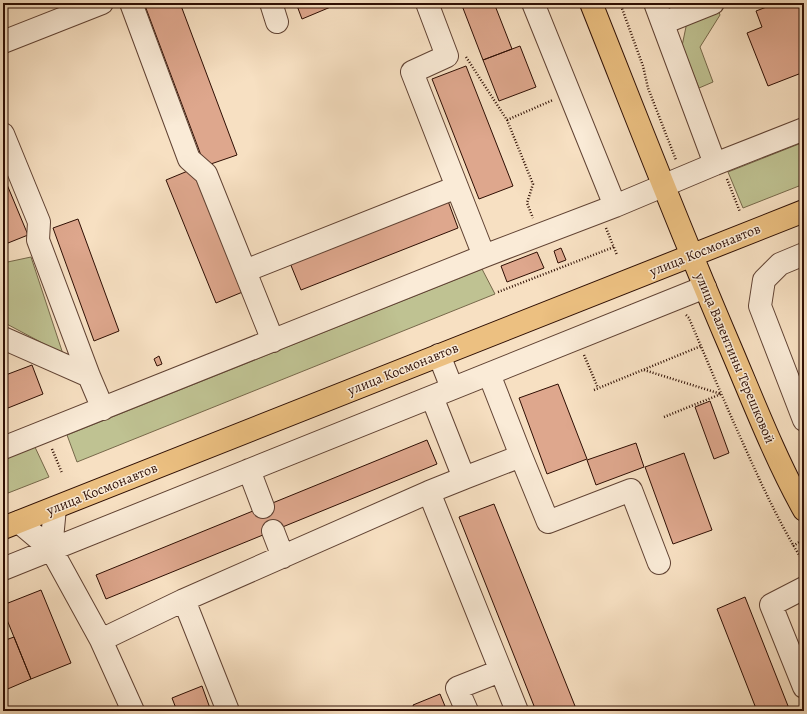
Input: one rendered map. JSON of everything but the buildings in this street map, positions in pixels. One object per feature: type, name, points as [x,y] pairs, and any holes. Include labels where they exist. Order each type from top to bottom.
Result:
[{"type":"main road","name":"улица Валентины Терешковой","points":[[591,3],[705,287],[760,418],[801,496]]},
{"type":"main road","name":"улица Космонавтов","points":[[11,525],[804,211]]},
{"type":"lane","points":[[3,42],[102,3]]},
{"type":"lane","points":[[131,3],[189,159],[206,174],[273,341]]},
{"type":"lane","points":[[427,3],[447,56],[412,72],[484,256]]},
{"type":"lane","points":[[533,3],[615,206]]},
{"type":"lane","points":[[655,3],[718,163]]},
{"type":"lane","points":[[663,23],[713,3]]},
{"type":"lane","points":[[3,448],[484,256],[615,206],[804,129]]},
{"type":"lane","points":[[3,134],[39,222],[38,240],[89,376],[103,408]]},
{"type":"lane","points":[[246,271],[457,187]]},
{"type":"lane","points":[[804,254],[780,264],[764,280],[760,306],[804,420]]},
{"type":"lane","points":[[3,569],[705,287]]},
{"type":"lane","points":[[3,338],[89,376]]},
{"type":"lane","points":[[439,355],[452,388]]},
{"type":"lane","points":[[489,374],[548,522],[631,490],[660,563]]},
{"type":"lane","points":[[432,396],[464,478]]},
{"type":"lane","points":[[101,640],[184,600],[430,492],[521,456]]},
{"type":"lane","points":[[249,470],[263,507]]},
{"type":"lane","points":[[430,492],[517,711]]},
{"type":"lane","points":[[51,549],[55,508]]},
{"type":"lane","points":[[11,525],[51,549],[101,640],[133,711]]},
{"type":"lane","points":[[273,531],[283,557]]},
{"type":"lane","points":[[804,588],[771,605],[804,687]]},
{"type":"lane","points":[[184,600],[228,711]]},
{"type":"lane","points":[[467,711],[457,688],[500,671]]},
{"type":"path","points":[[620,3],[643,66],[648,88],[679,167]]},
{"type":"path","points":[[447,56],[461,50],[507,120],[533,184],[527,203],[536,224]]},
{"type":"path","points":[[507,120],[553,100]]},
{"type":"path","points":[[718,163],[740,212]]},
{"type":"path","points":[[498,292],[614,247]]},
{"type":"path","points":[[594,390],[701,346]]},
{"type":"path","points":[[581,349],[598,388]]},
{"type":"path","points":[[644,369],[721,394],[664,416]]},
{"type":"path","points":[[50,443],[62,473]]},
{"type":"path","points":[[804,539],[793,546],[804,564]]},
{"type":"green space","points":[[718,9],[720,15],[700,47],[713,82],[699,88],[682,46],[687,22]]},
{"type":"green space","points":[[804,142],[804,184],[743,208],[728,172]]},
{"type":"green space","points":[[31,257],[63,354],[3,322],[3,263]]},
{"type":"green space","points":[[482,269],[495,294],[77,462],[67,435]]},
{"type":"green space","points":[[34,445],[49,477],[3,495],[3,458]]}]
